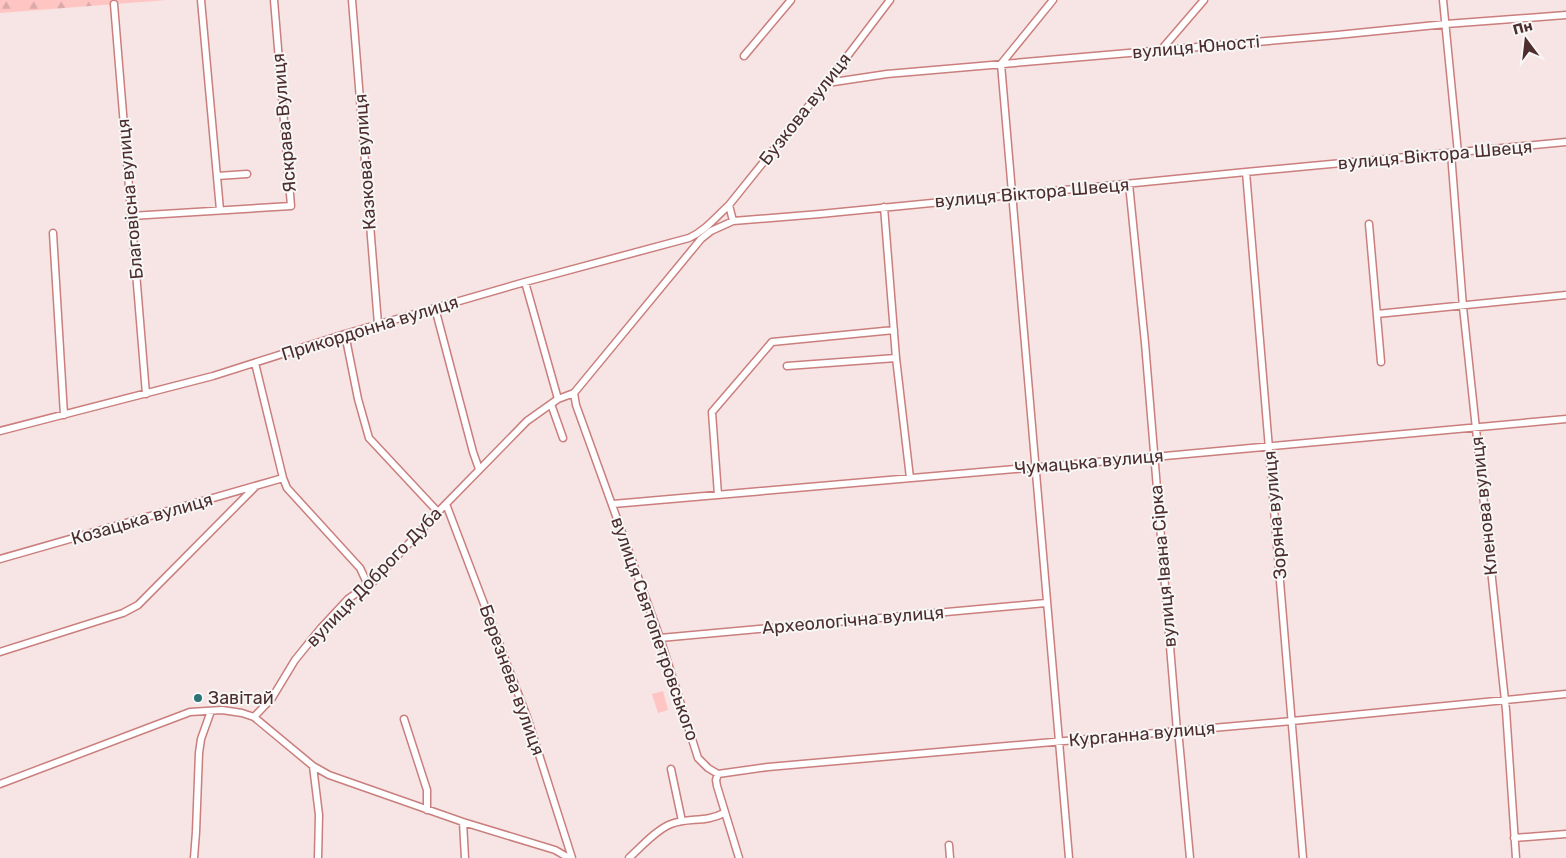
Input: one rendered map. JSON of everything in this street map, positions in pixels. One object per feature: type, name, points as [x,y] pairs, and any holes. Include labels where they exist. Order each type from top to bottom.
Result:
[{"type":"street","points":[[131,216],[220,210],[201,0]]},
{"type":"street","name":"Яскрава Вулиця","points":[[220,210],[291,206],[274,0]]},
{"type":"street","name":"Казкова вулиця","points":[[352,0],[378,324]]},
{"type":"street","points":[[744,56],[792,0]]},
{"type":"street","name":"Бузкова вулиця","points":[[729,205],[827,83],[890,0]]},
{"type":"street","points":[[1053,0],[1001,64],[1069,858]]},
{"type":"street","points":[[1161,50],[1204,0]]},
{"type":"street","name":"Кленова вулиця","points":[[1443,0],[1463,307],[1506,710],[1516,858]]},
{"type":"street","name":"Благовісна вулиця","points":[[114,4],[146,394]]},
{"type":"street","name":"вулиця Юності","points":[[827,83],[887,74],[1566,15]]},
{"type":"street","name":"вулиця Віктора Швеця","points":[[574,393],[701,239],[711,231],[734,220],[884,208],[1566,142]]},
{"type":"street","name":"Зоряна вулиця","points":[[1246,172],[1304,858]]},
{"type":"street","points":[[217,176],[248,174]]},
{"type":"street","name":"вулиця Івана Сірка","points":[[1129,184],[1154,457],[1176,731],[1190,858]]},
{"type":"street","points":[[729,205],[734,220]]},
{"type":"street","name":"Прикордонна вулиця","points":[[0,432],[146,394],[378,324],[689,238],[710,224],[729,205]]},
{"type":"street","points":[[884,208],[896,358],[910,478]]},
{"type":"street","points":[[1369,224],[1381,362]]},
{"type":"street","points":[[53,233],[64,415]]},
{"type":"street","points":[[525,282],[558,399]]},
{"type":"street","points":[[1377,314],[1463,307],[1566,295]]},
{"type":"street","points":[[434,308],[479,469]]},
{"type":"street","points":[[718,495],[712,412],[772,342],[894,330]]},
{"type":"street","points":[[345,334],[358,399],[369,438],[438,512]]},
{"type":"street","points":[[787,366],[896,358]]},
{"type":"street","points":[[255,362],[287,488],[360,568],[368,585]]},
{"type":"street","name":"вулиця Доброго Дуба","points":[[254,718],[272,698],[295,660],[348,599],[374,581],[479,469],[527,421],[558,399],[574,393]]},
{"type":"street","name":"вулиця Святопетровського","points":[[574,393],[576,405],[660,638],[698,758],[708,768],[718,774]]},
{"type":"street","points":[[552,404],[563,438]]},
{"type":"street","name":"Чумацька вулиця","points":[[613,504],[1476,428],[1566,418]]},
{"type":"street","name":"Козацька вулиця","points":[[0,558],[283,478]]},
{"type":"street","points":[[0,652],[123,613],[138,606],[255,487]]},
{"type":"street","name":"Березнева вулиця","points":[[446,504],[528,717],[570,858]]},
{"type":"street","name":"Археологічна вулиця","points":[[660,638],[1046,603]]},
{"type":"street","name":"Курганна вулиця","points":[[718,774],[768,767],[1292,721],[1566,694]]},
{"type":"street","points":[[0,784],[190,712],[211,710],[242,713],[254,718],[313,766],[329,775],[462,822],[555,850],[570,858]]},
{"type":"street","points":[[194,858],[199,753],[201,739],[211,710]]},
{"type":"street","points":[[404,719],[428,790],[427,810]]},
{"type":"street","points":[[313,766],[319,814],[318,858]]},
{"type":"street","points":[[672,769],[682,822]]},
{"type":"street","points":[[718,774],[716,786],[739,858]]},
{"type":"street","points":[[628,858],[664,827],[673,823],[711,819],[724,813]]},
{"type":"street","points":[[462,822],[464,858]]},
{"type":"street","points":[[1514,838],[1566,834]]},
{"type":"street","points":[[949,845],[950,858]]},
{"type":"green space","points":[[0,0],[167,0],[0,13]]},
{"type":"green space","points":[[663,691],[668,710],[658,713],[652,694]]},
{"type":"place","name":"Завітай","points":[[198,698]]}]
